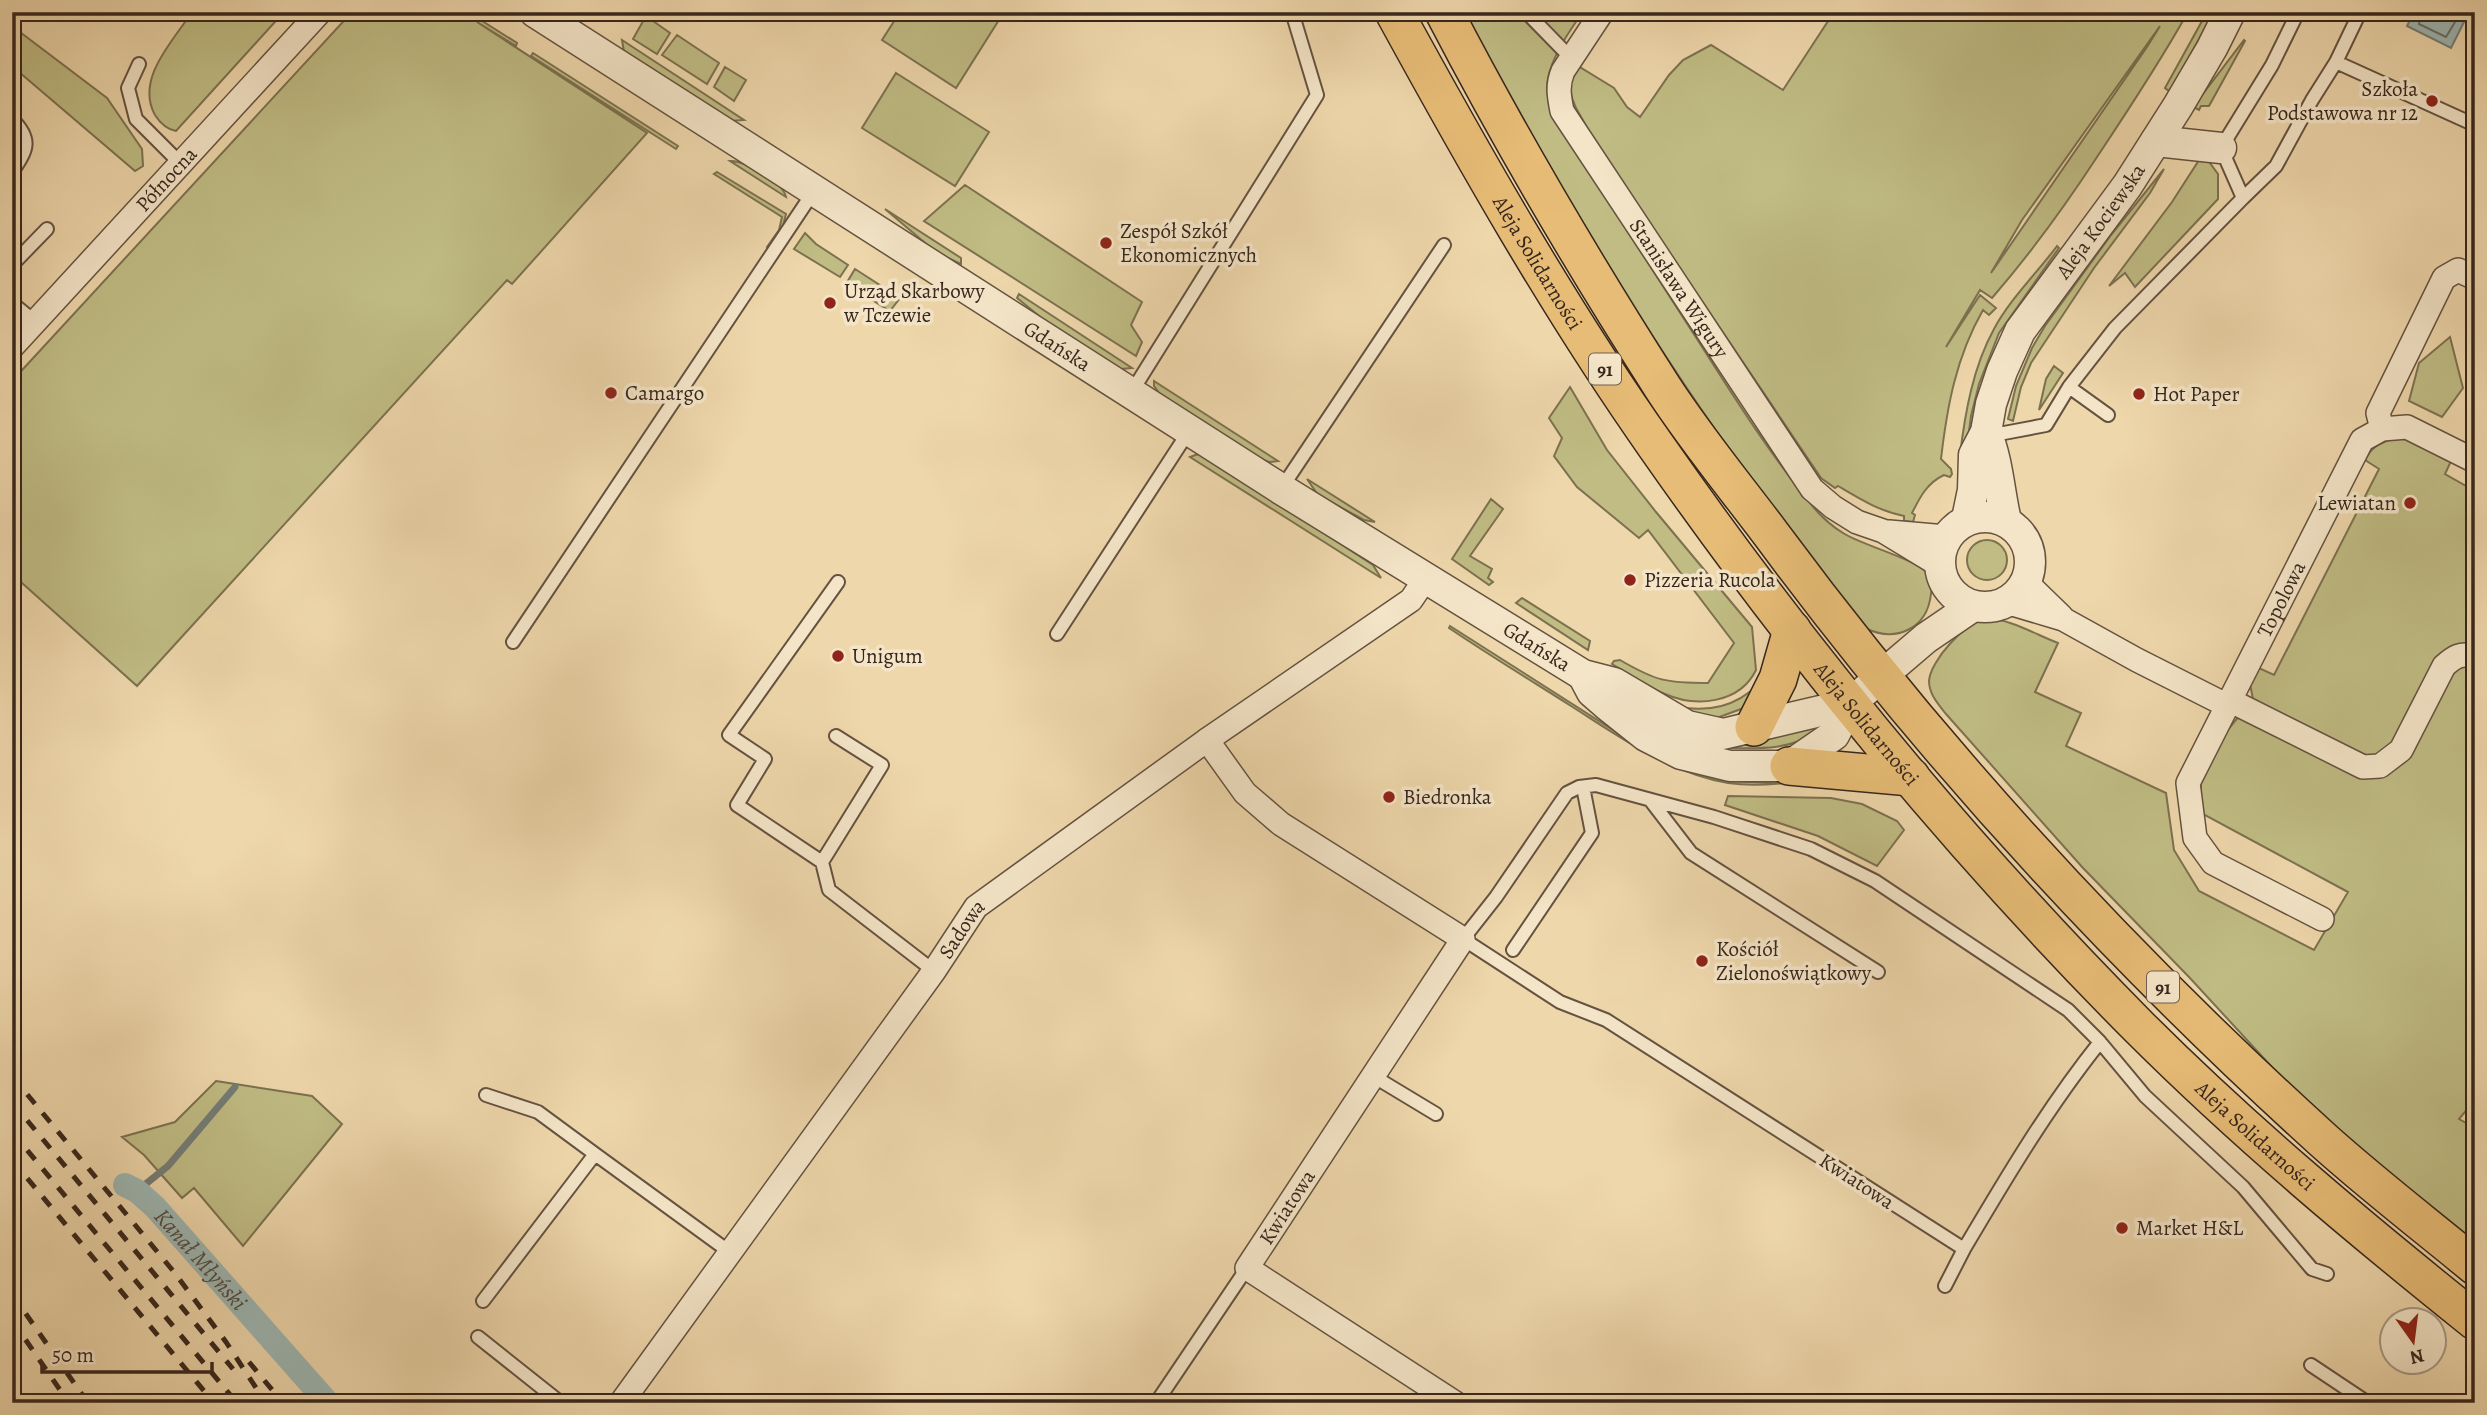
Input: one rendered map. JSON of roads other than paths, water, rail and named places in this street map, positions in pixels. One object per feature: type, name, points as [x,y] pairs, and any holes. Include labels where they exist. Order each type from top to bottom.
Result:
[{"type":"main road","name":"Aleja Solidarności","points":[[1394,12],[1546,279],[1594,353],[1654,444],[1755,583],[1850,704],[2006,888],[2140,1028],[2268,1148],[2383,1248],[2475,1321]]},
{"type":"main road","name":"Aleja Solidarności","points":[[1444,12],[1501,121],[1665,392],[1881,677],[1980,793],[2180,1006],[2326,1143],[2475,1266]]},
{"type":"main road","points":[[1754,727],[1777,678],[1792,630]]},
{"type":"main road","points":[[1789,766],[1911,777]]},
{"type":"street","name":"Północna","points":[[12,347],[320,12]]},
{"type":"street","name":"Gdańska","points":[[535,12],[1281,489],[1583,675],[1614,683],[1687,726],[1723,734],[1850,704]]},
{"type":"street","name":"Stanisława Wigury","points":[[1602,12],[1559,81],[1562,111],[1595,163],[1812,489],[1857,522],[1950,552]]},
{"type":"street","name":"Aleja Kociewska","points":[[1929,636],[1950,552],[1973,490],[1974,455],[1986,432],[1998,382],[2020,331],[2093,235],[2156,141],[2212,48],[2230,12]]},
{"type":"street","points":[[2156,141],[2221,148]]},
{"type":"street","points":[[2475,278],[2458,270],[2444,278],[2378,413],[2382,429],[2407,427],[2475,461]]},
{"type":"street","name":"Topolowa","points":[[2322,919],[2213,863],[2195,838],[2188,783],[2362,440],[2382,429]]},
{"type":"street","name":"Aleja Kociewska","points":[[1986,432],[1995,455],[2006,521]]},
{"type":"street","points":[[1980,516],[2006,521],[2017,530],[2028,547],[2030,568],[2016,592],[1990,607],[1973,606],[1959,599],[1950,552],[1980,516]]},
{"type":"street","name":"Sadowa","points":[[621,1403],[934,971],[976,907],[1207,740],[1411,600],[1426,578]]},
{"type":"street","points":[[2016,592],[2137,660],[2363,767],[2381,766],[2401,750],[2444,666],[2454,656],[2468,654],[2475,657]]},
{"type":"street","name":"Aleja Kociewska","points":[[1850,704],[1929,636],[1973,606]]},
{"type":"street","name":"Gdańska","points":[[1583,675],[1592,692],[1606,705],[1646,736],[1681,754],[1730,766],[1789,766]]},
{"type":"street","points":[[1789,766],[1834,735],[1850,704]]},
{"type":"street","name":"Kwiatowa","points":[[1207,740],[1245,793],[1281,824],[1463,939],[1247,1268],[1455,1403]]},
{"type":"lane","points":[[1131,393],[1317,95],[1292,12]]},
{"type":"lane","points":[[1525,12],[1571,58]]},
{"type":"lane","points":[[2243,198],[2221,148],[2272,65],[2298,12]]},
{"type":"lane","points":[[1986,432],[2004,433],[2046,425],[2069,387],[2115,328],[2276,166],[2336,62],[2360,12]]},
{"type":"lane","points":[[2336,62],[2475,125]]},
{"type":"lane","points":[[139,64],[128,89],[136,119],[181,164]]},
{"type":"lane","points":[[12,119],[22,128],[27,140],[24,154],[12,172]]},
{"type":"lane","points":[[513,642],[814,191]]},
{"type":"lane","points":[[12,265],[47,229]]},
{"type":"lane","points":[[1281,489],[1444,245]]},
{"type":"lane","points":[[12,303],[35,322]]},
{"type":"lane","points":[[2069,387],[2108,415]]},
{"type":"lane","points":[[1057,634],[1190,431]]},
{"type":"lane","points":[[838,582],[729,735],[765,759],[737,805],[822,862],[829,890],[934,971]]},
{"type":"lane","points":[[822,862],[882,765],[836,736]]},
{"type":"lane","points":[[1513,950],[1592,833],[1583,787],[1596,785],[1762,831],[1811,849],[1875,881],[2068,1010],[2100,1042],[2145,1096],[2243,1187],[2312,1269],[2327,1274]]},
{"type":"lane","name":"Kwiatowa","points":[[1583,787],[1567,793],[1496,897],[1463,939],[1560,1002],[1606,1020],[1964,1249]]},
{"type":"lane","points":[[1651,800],[1691,853],[1878,972]]},
{"type":"lane","points":[[1945,1286],[2014,1164],[2073,1076],[2100,1042]]},
{"type":"lane","points":[[1373,1076],[1436,1114]]},
{"type":"lane","points":[[486,1095],[538,1112],[731,1253]]},
{"type":"lane","points":[[483,1301],[596,1154]]},
{"type":"lane","points":[[1156,1403],[1247,1268]]},
{"type":"lane","points":[[478,1337],[561,1403]]},
{"type":"lane","points":[[2311,1365],[2368,1403]]},
{"type":"water","points":[[2414,12],[2469,12],[2451,48],[2407,26]]},
{"type":"waterway","points":[[137,1191],[168,1166],[235,1087]]},
{"type":"waterway","name":"Kanał Młyński","points":[[125,1185],[137,1191],[155,1207],[328,1403]]},
{"type":"railway","points":[[12,1076],[174,1272],[226,1342],[266,1403]]},
{"type":"railway","points":[[12,1102],[233,1369]]},
{"type":"railway","points":[[12,1132],[237,1403]]},
{"type":"railway","points":[[12,1160],[214,1403]]},
{"type":"railway","points":[[12,1294],[88,1403]]},
{"type":"railway","points":[[12,1320],[69,1403]]},
{"type":"railway","points":[[249,1362],[283,1403]]},
{"type":"railway","points":[[12,1382],[27,1403]]},
{"type":"place","name":"Szkoła Podstawowa nr 12","points":[[2432,101]]},
{"type":"place","name":"Zespół Szkół Ekonomicznych","points":[[1106,243]]},
{"type":"place","name":"Urząd Skarbowy w Tczewie","points":[[830,303]]},
{"type":"place","name":"Camargo","points":[[611,393]]},
{"type":"place","name":"Hot Paper","points":[[2139,394]]},
{"type":"place","name":"Lewiatan","points":[[2410,503]]},
{"type":"place","name":"Pizzeria Rucola","points":[[1630,580]]},
{"type":"place","name":"Unigum","points":[[838,656]]},
{"type":"place","name":"Biedronka","points":[[1389,797]]},
{"type":"place","name":"Kościół Zielonoświątkowy","points":[[1702,961]]},
{"type":"place","name":"Market H&L","points":[[2122,1228]]}]
